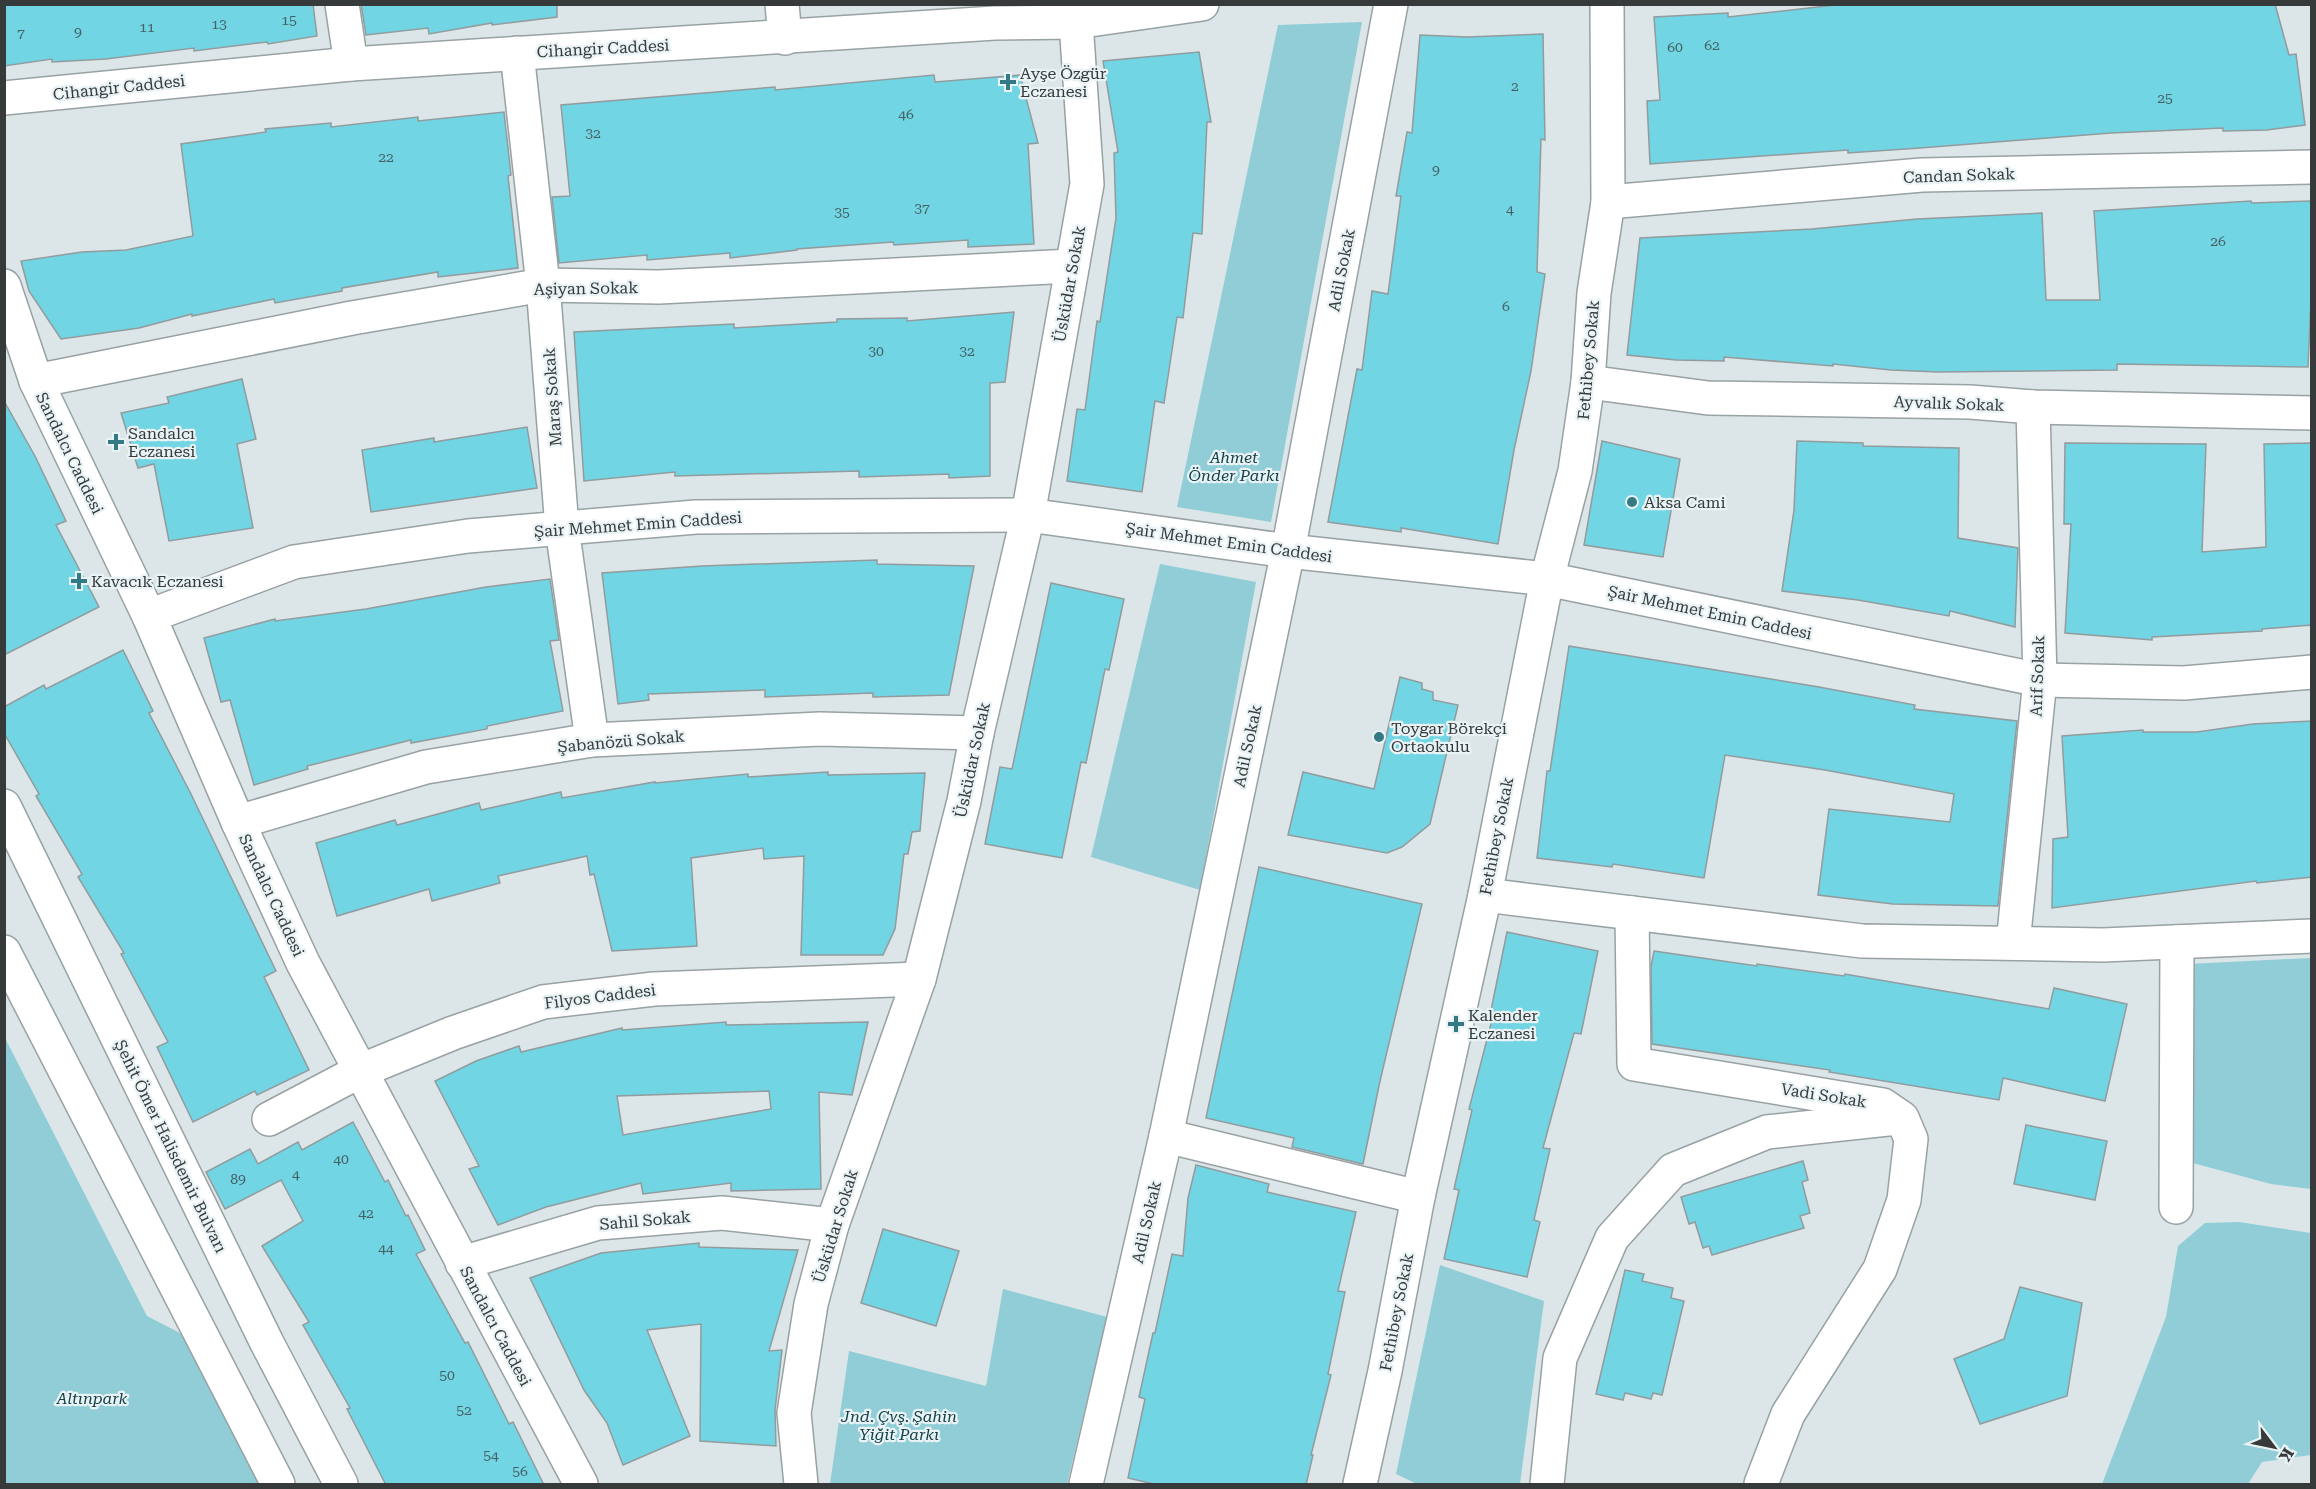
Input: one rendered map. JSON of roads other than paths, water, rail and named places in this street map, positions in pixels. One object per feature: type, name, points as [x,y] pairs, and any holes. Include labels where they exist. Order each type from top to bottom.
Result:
[{"type":"main road","points":[[342,4],[351,64]]},
{"type":"main road","points":[[782,4],[785,38]]},
{"type":"main road","name":"Cihangir Caddesi","points":[[4,98],[351,64],[785,38],[995,23],[1079,10],[1202,4]]},
{"type":"main road","name":"Adil Sokak","points":[[1086,1485],[1166,1136],[1288,551],[1391,4]]},
{"type":"main road","name":"Fethibey Sokak","points":[[1360,1485],[1385,1371],[1418,1197],[1485,895],[1546,579],[1575,471],[1588,382],[1594,293],[1608,201],[1607,4]]},
{"type":"main road","name":"Üsküdar Sokak","points":[[801,1485],[795,1413],[811,1304],[832,1226],[919,979],[964,801],[977,733],[1028,514],[1087,184],[1079,10]]},
{"type":"main road","name":"Maraş Sokak","points":[[517,53],[543,285],[562,528],[592,740]]},
{"type":"main road","name":"Candan Sokak","points":[[1608,201],[1922,175],[2312,167]]},
{"type":"main road","name":"Aşiyan Sokak","points":[[36,381],[352,318],[543,285],[659,287],[1072,266]]},
{"type":"main road","name":"Sandalcı Caddesi","points":[[4,286],[36,381],[149,616],[238,822],[303,963],[582,1485]]},
{"type":"main road","name":"Ayvalık Sokak","points":[[1588,382],[1708,398],[1970,402],[2034,407],[2312,413]]},
{"type":"main road","name":"Arif Sokak","points":[[2013,943],[2040,680],[2034,407]]},
{"type":"main road","name":"Şair Mehmet Emin Caddesi","points":[[149,616],[294,562],[468,536],[696,517],[1028,514],[1288,551],[1546,579],[2040,680],[2184,683],[2312,672]]},
{"type":"main road","name":"Şabanözü Sokak","points":[[238,822],[426,767],[592,740],[820,729],[977,733]]},
{"type":"main road","name":"Şehit Ömer Halisdemir Bulvarı","points":[[4,806],[262,1332],[341,1485]]},
{"type":"main road","points":[[1485,895],[1862,940],[2103,945],[2312,936]]},
{"type":"main road","name":"Vadi Sokak","points":[[1632,913],[1634,1064],[1883,1105],[1902,1118]]},
{"type":"main road","points":[[2176,1207],[2177,942]]},
{"type":"main road","points":[[4,952],[278,1485]]},
{"type":"main road","name":"Filyos Caddesi","points":[[269,1119],[360,1071],[453,1033],[543,1002],[654,989],[919,979]]},
{"type":"main road","points":[[1547,1485],[1560,1358],[1612,1238],[1673,1170],[1767,1132],[1902,1118],[1911,1139],[1904,1200],[1880,1269],[1788,1414],[1761,1485]]},
{"type":"main road","points":[[1166,1136],[1418,1197]]},
{"type":"main road","name":"Sahil Sokak","points":[[462,1263],[598,1223],[722,1213],[832,1226]]},
{"type":"place","name":"Ayşe Özgür Eczanesi","points":[[1008,82]]},
{"type":"place","name":"Sandalcı Eczanesi","points":[[116,442]]},
{"type":"place","name":"Aksa Cami","points":[[1632,502]]},
{"type":"place","name":"Kavacık Eczanesi","points":[[79,581]]},
{"type":"place","name":"Toygar Börekçi Ortaokulu","points":[[1379,737]]},
{"type":"place","name":"Kalender Eczanesi","points":[[1456,1024]]},
{"type":"park label","name":"Ahmet Önder Parkı","points":[[1234,466]]},
{"type":"park label","name":"Altınpark","points":[[92,1398]]},
{"type":"park label","name":"Jnd. Çvş. Şahin Yiğit Parkı","points":[[899,1425]]}]
